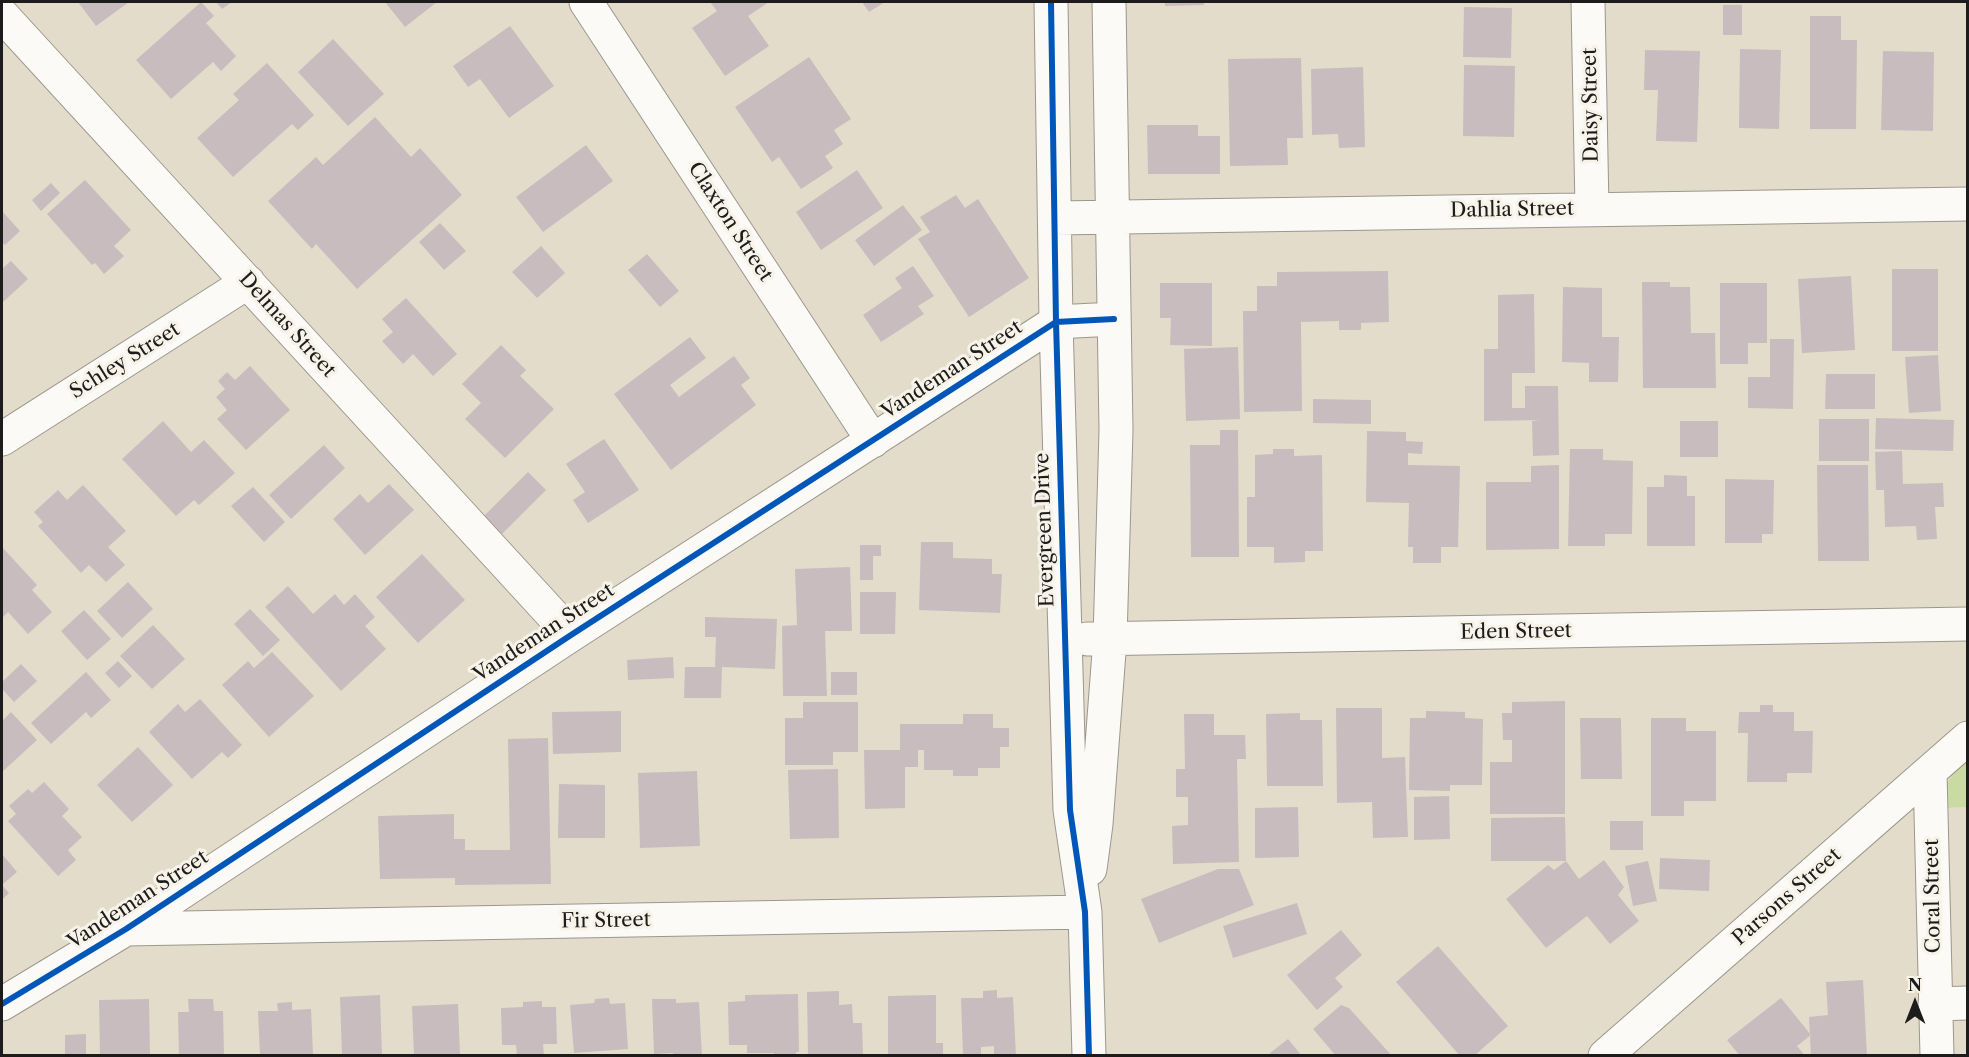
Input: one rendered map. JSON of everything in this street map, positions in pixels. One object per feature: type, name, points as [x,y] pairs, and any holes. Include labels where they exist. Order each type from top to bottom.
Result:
[{"type":"street","name":"Claxton Street","points":[[586,2],[873,441]]},
{"type":"street","name":"Evergreen Drive","points":[[1051,2],[1056,322],[1070,810],[1085,912],[1089,1056]]},
{"type":"street","name":"Evergreen Drive","points":[[1085,912],[1096,824],[1110,639],[1116,430],[1109,2]]},
{"type":"street","name":"Daisy Street","points":[[1588,2],[1592,209]]},
{"type":"street","name":"Delmas Street","points":[[2,15],[571,635]]},
{"type":"street","name":"Dahlia Street","points":[[1056,218],[1968,204]]},
{"type":"street","name":"Schley Street","points":[[2,439],[248,282]]},
{"type":"street","points":[[1056,322],[1114,319]]},
{"type":"street","name":"Vandeman Street","points":[[2,1004],[126,929],[571,635],[1056,322]]},
{"type":"street","name":"Eden Street","points":[[1064,639],[1968,624]]},
{"type":"street","name":"Parsons Street","points":[[1605,1056],[1968,738]]},
{"type":"street","name":"Coral Street","points":[[1930,772],[1936,1056]]},
{"type":"street","name":"Fir Street","points":[[126,929],[1085,912]]},
{"type":"street","points":[[1935,1004],[1968,1003]]},
{"type":"green space","points":[[1967,760],[1967,807],[1939,808],[1939,796],[1953,774]]},
{"type":"building","points":[[78,2],[129,2],[96,26]]},
{"type":"building","points":[[201,2],[214,16],[206,23],[236,56],[221,71],[213,62],[171,99],[136,60]]},
{"type":"building","points":[[216,2],[232,2],[222,9]]},
{"type":"building","points":[[385,2],[437,2],[405,27]]},
{"type":"building","points":[[710,2],[769,2],[748,16],[769,46],[725,76],[692,28],[717,11]]},
{"type":"building","points":[[862,2],[885,2],[869,12]]},
{"type":"building","points":[[1165,2],[1204,2],[1204,5],[1165,6]]},
{"type":"building","points":[[1723,5],[1742,5],[1742,35],[1723,35]]},
{"type":"building","points":[[1464,7],[1512,8],[1511,58],[1463,57]]},
{"type":"building","points":[[1810,16],[1841,16],[1841,40],[1857,40],[1856,129],[1810,129]]},
{"type":"building","points":[[510,26],[554,86],[509,118],[480,79],[468,87],[453,66]]},
{"type":"building","points":[[333,39],[384,94],[348,126],[298,72]]},
{"type":"building","points":[[1740,49],[1781,50],[1779,129],[1739,128]]},
{"type":"building","points":[[1645,50],[1700,51],[1697,142],[1656,141],[1658,90],[1644,90]]},
{"type":"building","points":[[1883,51],[1934,52],[1933,131],[1881,130]]},
{"type":"building","points":[[809,57],[851,119],[834,130],[843,144],[825,156],[833,168],[801,189],[779,157],[772,162],[735,107]]},
{"type":"building","points":[[1301,58],[1303,138],[1287,138],[1288,165],[1230,166],[1228,59]]},
{"type":"building","points":[[267,63],[314,115],[298,130],[292,124],[233,177],[197,138],[239,100],[233,94]]},
{"type":"building","points":[[1464,65],[1515,66],[1514,137],[1463,136]]},
{"type":"building","points":[[1363,67],[1365,147],[1339,148],[1338,134],[1312,135],[1311,69]]},
{"type":"building","points":[[375,117],[411,157],[420,148],[462,195],[357,289],[316,244],[312,249],[268,201],[316,157],[323,165]]},
{"type":"building","points":[[1147,125],[1198,125],[1198,136],[1220,136],[1220,174],[1148,174]]},
{"type":"building","points":[[586,145],[613,181],[543,232],[516,197]]},
{"type":"building","points":[[857,170],[883,208],[821,250],[796,212]]},
{"type":"building","points":[[85,180],[131,230],[114,246],[124,256],[104,274],[95,263],[92,265],[47,214]]},
{"type":"building","points":[[51,183],[60,193],[41,211],[32,200]]},
{"type":"building","points":[[956,195],[965,208],[978,199],[1029,278],[969,317],[918,239],[930,232],[920,217]]},
{"type":"building","points":[[903,205],[922,230],[874,266],[855,240]]},
{"type":"building","points":[[2,211],[20,231],[5,245],[2,242]]},
{"type":"building","points":[[440,223],[466,251],[444,270],[419,242]]},
{"type":"building","points":[[541,246],[565,273],[537,298],[512,272]]},
{"type":"building","points":[[647,254],[679,291],[660,307],[628,270]]},
{"type":"building","points":[[11,261],[28,279],[2,303],[2,266],[3,268]]},
{"type":"building","points":[[913,266],[934,296],[918,306],[924,314],[881,342],[863,315],[902,288],[895,278]]},
{"type":"building","points":[[1892,269],[1938,269],[1938,351],[1892,351]]},
{"type":"building","points":[[1388,271],[1389,322],[1361,323],[1361,330],[1339,330],[1339,321],[1301,322],[1302,411],[1244,412],[1243,311],[1257,311],[1257,286],[1277,286],[1277,272]]},
{"type":"building","points":[[1851,276],[1855,350],[1802,353],[1798,279]]},
{"type":"building","points":[[1642,282],[1670,282],[1670,287],[1690,287],[1691,333],[1715,333],[1716,388],[1643,388]]},
{"type":"building","points":[[1160,283],[1212,283],[1212,346],[1170,345],[1171,318],[1160,318]]},
{"type":"building","points":[[1720,283],[1767,283],[1767,343],[1748,343],[1748,364],[1720,364]]},
{"type":"building","points":[[1563,287],[1602,288],[1602,337],[1619,337],[1618,382],[1589,382],[1589,363],[1562,362]]},
{"type":"building","points":[[1534,294],[1535,373],[1512,373],[1512,408],[1525,408],[1525,386],[1558,386],[1559,455],[1533,456],[1532,421],[1540,420],[1484,421],[1484,349],[1498,349],[1498,295]]},
{"type":"building","points":[[406,298],[457,354],[433,376],[413,354],[403,364],[382,341],[393,332],[382,319]]},
{"type":"building","points":[[690,337],[706,358],[670,385],[679,397],[734,356],[750,378],[741,385],[756,405],[671,470],[614,394]]},
{"type":"building","points":[[1770,339],[1794,339],[1793,409],[1748,408],[1748,377],[1770,377]]},
{"type":"building","points":[[501,345],[526,370],[520,376],[554,409],[505,458],[465,419],[481,403],[462,384]]},
{"type":"building","points":[[1238,347],[1240,419],[1186,421],[1184,349]]},
{"type":"building","points":[[1938,355],[1941,411],[1909,413],[1905,357]]},
{"type":"building","points":[[250,366],[290,410],[246,450],[217,419],[227,410],[216,397],[225,389],[218,381],[227,372],[235,380]]},
{"type":"building","points":[[1826,374],[1875,374],[1875,409],[1825,409]]},
{"type":"building","points":[[1313,399],[1371,400],[1371,424],[1313,423]]},
{"type":"building","points":[[1876,418],[1954,420],[1953,451],[1875,449]]},
{"type":"building","points":[[1819,419],[1869,419],[1869,461],[1819,461]]},
{"type":"building","points":[[163,421],[191,452],[204,440],[235,473],[199,505],[194,500],[176,516],[122,459]]},
{"type":"building","points":[[1680,421],[1718,421],[1718,457],[1680,457]]},
{"type":"building","points":[[1220,430],[1238,430],[1239,557],[1191,557],[1190,445],[1220,445]]},
{"type":"building","points":[[1367,431],[1406,432],[1406,441],[1423,442],[1422,454],[1408,453],[1408,465],[1460,466],[1458,547],[1441,547],[1441,563],[1413,563],[1413,547],[1408,547],[1409,503],[1366,502]]},
{"type":"building","points":[[604,439],[639,490],[588,523],[573,500],[585,492],[566,464]]},
{"type":"building","points":[[324,445],[345,468],[291,519],[269,495]]},
{"type":"building","points":[[1273,449],[1294,449],[1294,456],[1322,455],[1323,551],[1305,551],[1305,562],[1274,563],[1274,547],[1247,547],[1247,497],[1255,497],[1255,455],[1273,454]]},
{"type":"building","points":[[1570,449],[1603,449],[1603,460],[1633,461],[1632,534],[1605,534],[1605,546],[1568,546]]},
{"type":"building","points":[[1902,451],[1903,484],[1943,483],[1944,507],[1935,507],[1937,539],[1917,540],[1916,526],[1885,527],[1884,490],[1876,490],[1875,452]]},
{"type":"building","points":[[1559,465],[1559,549],[1486,550],[1486,482],[1531,482],[1531,466]]},
{"type":"building","points":[[1817,465],[1868,465],[1869,561],[1818,561]]},
{"type":"building","points":[[528,472],[546,490],[502,534],[484,516]]},
{"type":"building","points":[[1664,475],[1687,476],[1687,496],[1695,496],[1695,546],[1647,546],[1647,487],[1664,487]]},
{"type":"building","points":[[1725,479],[1774,480],[1773,534],[1762,534],[1762,543],[1725,543]]},
{"type":"building","points":[[389,484],[414,510],[365,555],[333,519],[360,494],[368,503]]},
{"type":"building","points":[[83,485],[126,531],[108,547],[125,565],[106,582],[89,565],[81,573],[38,526],[43,522],[34,512],[58,490],[67,500]]},
{"type":"building","points":[[253,487],[285,522],[264,542],[231,506]]},
{"type":"building","points":[[921,542],[953,542],[953,558],[992,559],[992,574],[1002,574],[1000,613],[919,610]]},
{"type":"building","points":[[860,545],[881,545],[881,556],[873,556],[873,580],[860,580]]},
{"type":"building","points":[[2,547],[37,585],[32,590],[52,612],[28,634],[8,612],[2,618]]},
{"type":"building","points":[[422,554],[465,600],[418,643],[376,597]]},
{"type":"building","points":[[850,567],[852,631],[825,631],[827,696],[783,696],[782,626],[797,625],[795,569]]},
{"type":"building","points":[[128,582],[153,609],[122,638],[97,611]]},
{"type":"building","points":[[288,586],[313,614],[335,594],[344,605],[355,594],[375,617],[365,626],[386,649],[341,691],[265,607]]},
{"type":"building","points":[[860,592],[896,592],[895,634],[860,634]]},
{"type":"building","points":[[250,609],[280,640],[263,656],[234,624]]},
{"type":"building","points":[[84,610],[111,639],[87,660],[61,631]]},
{"type":"building","points":[[705,617],[777,619],[775,669],[722,667],[721,698],[684,698],[685,667],[715,667],[716,637],[705,637]]},
{"type":"building","points":[[153,625],[185,659],[152,689],[120,656]]},
{"type":"building","points":[[272,652],[314,696],[269,737],[222,685],[248,661],[254,668]]},
{"type":"building","points":[[673,657],[674,678],[628,680],[627,660]]},
{"type":"building","points":[[118,661],[132,676],[119,688],[105,673]]},
{"type":"building","points":[[21,664],[37,681],[14,702],[2,689],[2,682]]},
{"type":"building","points":[[86,672],[111,700],[91,718],[86,712],[51,744],[31,723]]},
{"type":"building","points":[[831,672],[857,672],[857,695],[831,695]]},
{"type":"building","points":[[200,699],[242,745],[228,758],[222,752],[192,779],[149,732],[178,704],[185,712]]},
{"type":"building","points":[[1565,701],[1565,814],[1490,814],[1490,762],[1512,762],[1512,740],[1503,740],[1502,713],[1512,713],[1512,702]]},
{"type":"building","points":[[803,702],[858,702],[858,752],[833,752],[833,765],[785,765],[785,718],[803,718]]},
{"type":"building","points":[[1760,705],[1773,705],[1773,712],[1794,712],[1794,731],[1813,731],[1812,773],[1787,773],[1787,782],[1747,782],[1748,733],[1738,733],[1739,712],[1760,712]]},
{"type":"building","points":[[1336,708],[1382,708],[1382,758],[1405,757],[1408,837],[1373,838],[1372,802],[1337,803]]},
{"type":"building","points":[[621,711],[621,752],[553,754],[552,712]]},
{"type":"building","points":[[1426,711],[1465,712],[1465,718],[1483,719],[1482,785],[1450,785],[1450,791],[1409,790],[1410,718],[1426,718]]},
{"type":"building","points":[[11,712],[37,740],[2,772],[2,721]]},
{"type":"building","points":[[1300,713],[1300,720],[1322,720],[1323,786],[1267,786],[1266,714]]},
{"type":"building","points":[[963,714],[993,714],[993,728],[1009,728],[1009,747],[1000,747],[1000,768],[978,768],[978,776],[953,776],[953,770],[924,770],[924,750],[918,750],[918,767],[905,767],[905,808],[865,809],[864,750],[900,750],[900,724],[963,724]]},
{"type":"building","points":[[1184,714],[1214,714],[1214,735],[1245,735],[1246,759],[1237,759],[1239,862],[1173,864],[1172,826],[1188,825],[1188,797],[1176,797],[1176,769],[1185,769]]},
{"type":"building","points":[[1580,718],[1621,718],[1622,779],[1581,779]]},
{"type":"building","points":[[1651,718],[1686,718],[1686,731],[1716,731],[1716,801],[1684,801],[1684,816],[1651,816]]},
{"type":"building","points":[[548,738],[551,884],[455,885],[455,878],[380,879],[378,816],[454,814],[454,839],[465,839],[465,850],[510,850],[508,739]]},
{"type":"building","points":[[138,747],[173,785],[132,822],[97,785]]},
{"type":"building","points":[[838,769],[839,838],[790,839],[788,770]]},
{"type":"building","points":[[697,771],[700,846],[640,848],[638,773]]},
{"type":"building","points":[[44,782],[69,809],[62,816],[82,837],[68,850],[76,860],[58,876],[8,821],[16,814],[9,806],[28,789],[32,793]]},
{"type":"building","points":[[559,784],[605,785],[605,838],[558,838]]},
{"type":"building","points":[[1449,796],[1450,839],[1414,840],[1414,797]]},
{"type":"building","points":[[1298,807],[1299,857],[1255,858],[1255,808]]},
{"type":"building","points":[[1565,817],[1566,861],[1491,861],[1491,818]]},
{"type":"building","points":[[1610,821],[1643,821],[1643,850],[1610,850]]},
{"type":"building","points":[[2,854],[17,872],[2,885]]},
{"type":"building","points":[[1660,858],[1710,860],[1709,891],[1659,889]]},
{"type":"building","points":[[1604,860],[1624,887],[1618,895],[1639,921],[1610,944],[1587,916],[1546,948],[1506,899],[1548,865],[1554,870],[1566,861],[1579,879]]},
{"type":"building","points":[[1648,861],[1657,901],[1633,906],[1625,866]]},
{"type":"building","points":[[1218,869],[1239,869],[1254,905],[1159,943],[1141,899]]},
{"type":"building","points":[[2,885],[9,893],[2,900]]},
{"type":"building","points":[[1297,903],[1307,934],[1233,958],[1223,926]]},
{"type":"building","points":[[1341,930],[1362,955],[1335,978],[1343,987],[1317,1010],[1287,975]]},
{"type":"building","points":[[1438,946],[1508,1026],[1474,1056],[1460,1056],[1396,982]]},
{"type":"building","points":[[1863,980],[1867,1056],[1811,1056],[1809,1017],[1828,1015],[1826,982]]},
{"type":"building","points":[[997,990],[997,998],[1013,997],[1016,1056],[994,1056],[994,1046],[981,1047],[981,1056],[963,1056],[961,998],[983,998],[983,991]]},
{"type":"building","points":[[839,991],[839,1005],[852,1004],[853,1023],[862,1023],[863,1056],[808,1056],[807,992]]},
{"type":"building","points":[[798,994],[799,1052],[796,1052],[796,1056],[747,1053],[747,1045],[729,1045],[728,1002],[745,1001],[745,995]]},
{"type":"building","points":[[380,995],[382,1056],[342,1056],[340,997]]},
{"type":"building","points":[[936,995],[936,1043],[943,1043],[943,1056],[888,1055],[888,996]]},
{"type":"building","points":[[609,998],[610,1004],[625,1003],[628,1049],[574,1053],[570,1005],[594,1003],[595,999]]},
{"type":"building","points":[[1781,998],[1811,1035],[1797,1046],[1805,1056],[1740,1056],[1727,1040]]},
{"type":"building","points":[[149,999],[150,1056],[100,1056],[99,1000]]},
{"type":"building","points":[[188,999],[213,999],[214,1011],[223,1011],[224,1056],[179,1056],[178,1012],[189,1012]]},
{"type":"building","points":[[652,999],[676,999],[676,1003],[699,1002],[702,1056],[654,1054]]},
{"type":"building","points":[[542,1001],[542,1007],[556,1007],[557,1044],[543,1044],[544,1056],[517,1056],[516,1045],[502,1045],[501,1008],[523,1007],[523,1002]]},
{"type":"building","points":[[292,1002],[292,1010],[311,1009],[313,1054],[311,1056],[260,1056],[258,1011],[278,1011],[277,1003]]},
{"type":"building","points":[[458,1004],[460,1056],[414,1056],[412,1006]]},
{"type":"building","points":[[1341,1005],[1349,1008],[1392,1056],[1336,1056],[1313,1029]]},
{"type":"building","points":[[86,1034],[86,1056],[65,1056],[65,1035]]},
{"type":"building","points":[[1288,1039],[1302,1056],[1272,1056],[1270,1053]]},
{"type":"cycle path","points":[[1051,2],[1056,322],[1070,810],[1085,912],[1089,1056]]},
{"type":"cycle path","points":[[2,1004],[126,929],[571,635],[1056,322],[1114,319]]}]
